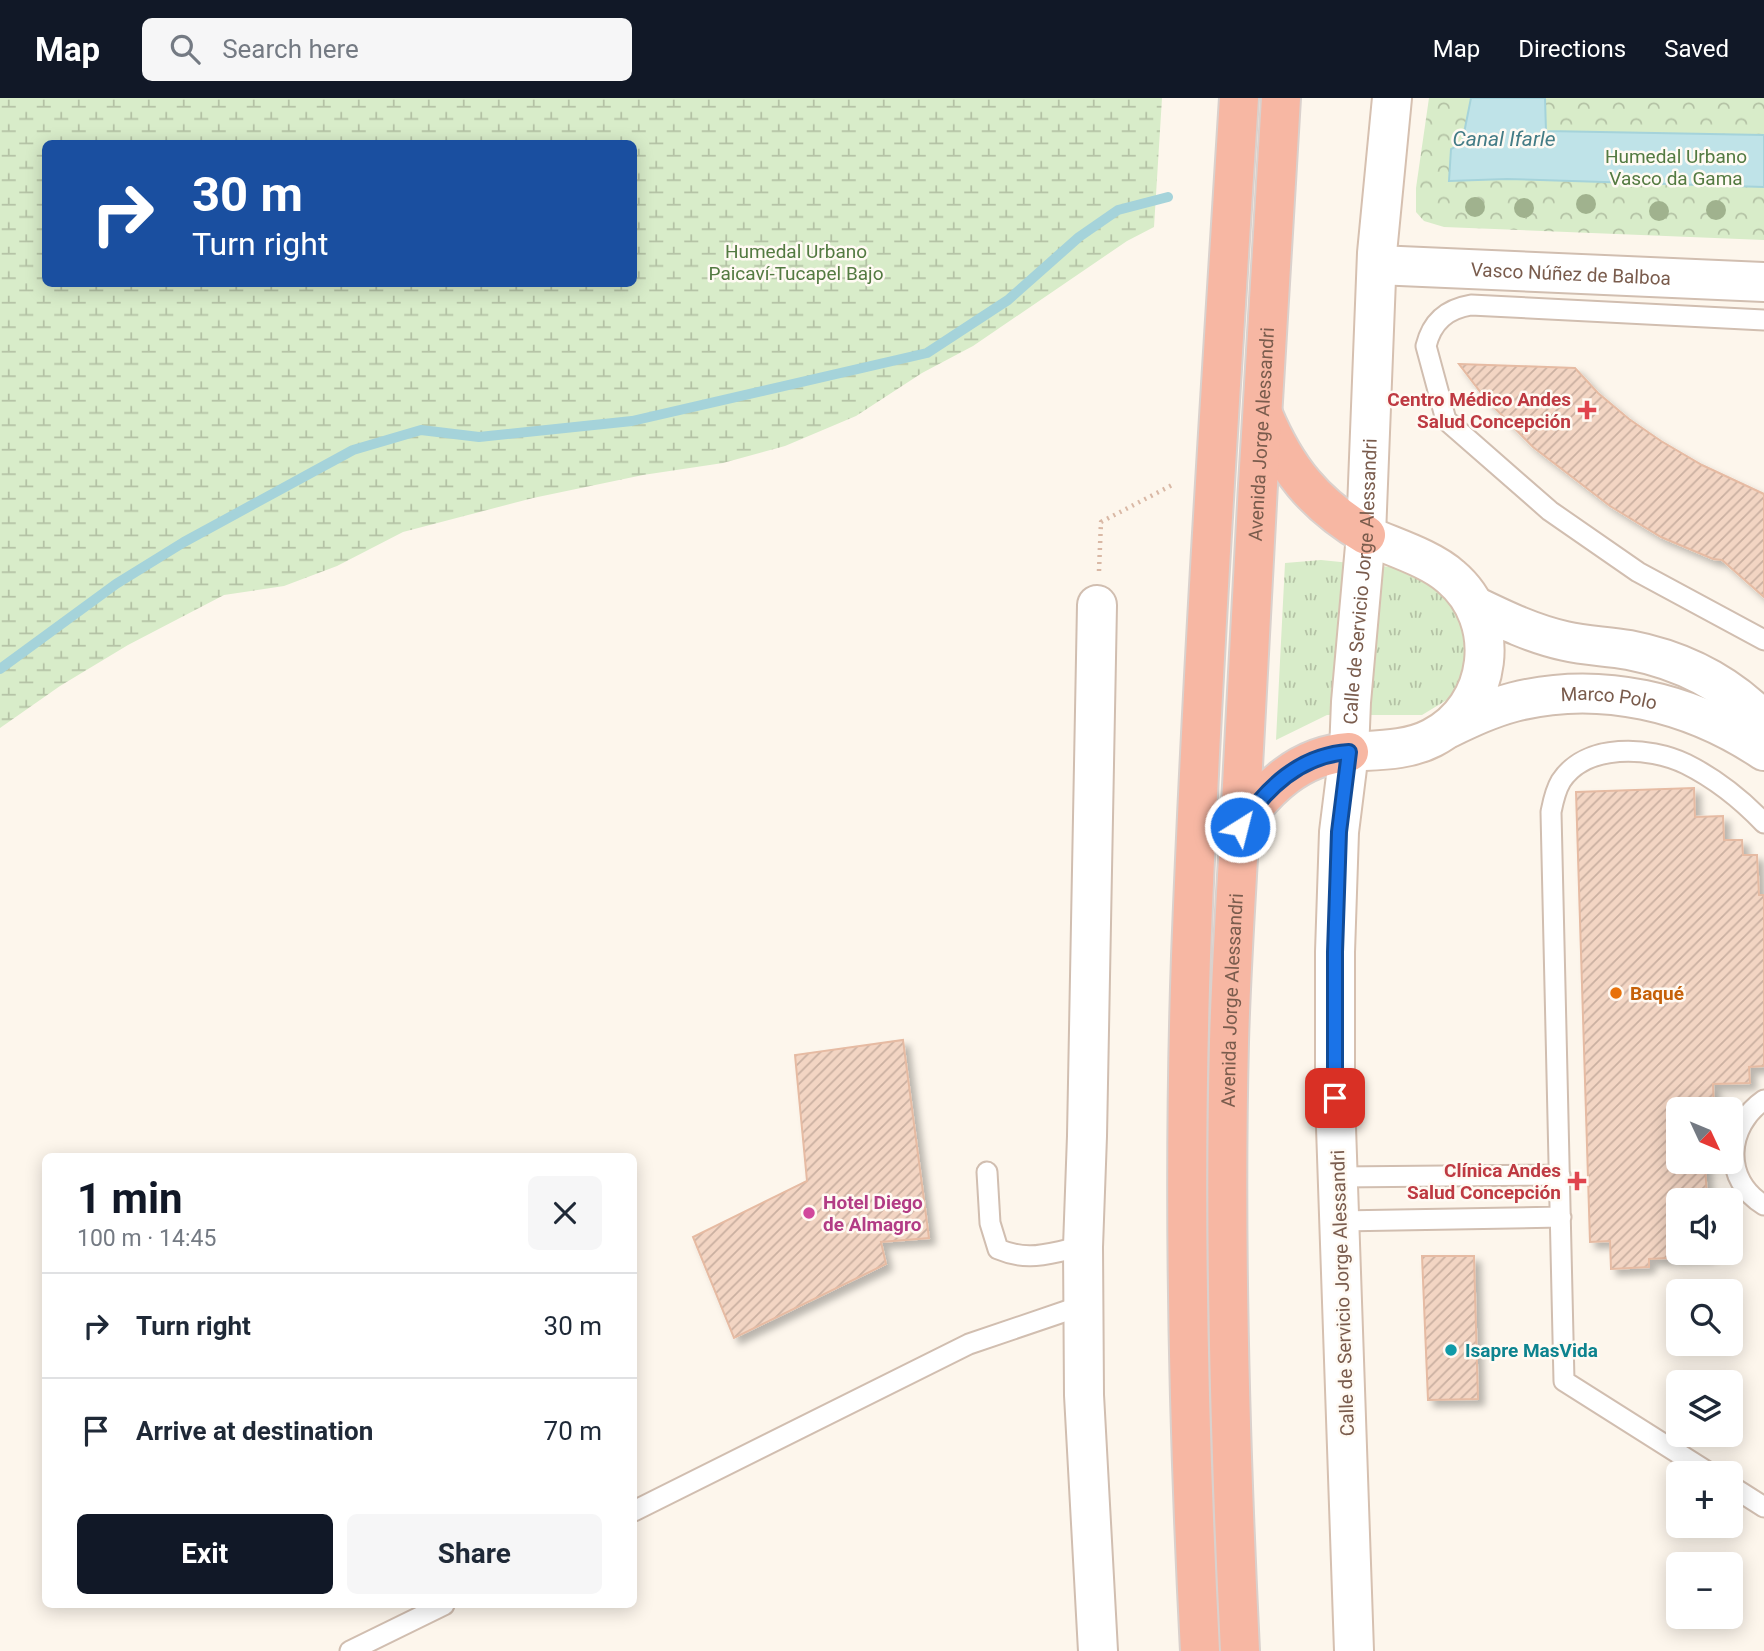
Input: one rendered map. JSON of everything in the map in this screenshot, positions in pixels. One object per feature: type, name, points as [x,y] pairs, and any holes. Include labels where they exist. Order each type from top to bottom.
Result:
[{"type":"highway","name":"Avenida Jorge Alessandri","points":[[1200,1651],[1192,1501],[1188,1332],[1191,958],[1213,522],[1239,98]]},
{"type":"highway","name":"Avenida Jorge Alessandri","points":[[1240,1651],[1233,1482],[1228,1234],[1230,1021],[1247,652],[1281,98]]},
{"type":"highway","points":[[1262,411],[1274,441],[1290,468],[1327,509],[1366,535]]},
{"type":"highway","points":[[1240,827],[1263,796],[1292,771],[1329,753],[1349,752]]},
{"type":"street","name":"Calle de Servicio Jorge Alessandri","points":[[1354,1651],[1335,1098],[1335,952],[1339,832],[1349,752],[1366,535],[1377,265],[1392,98]]},
{"type":"street","name":"Vasco Núñez de Balboa","points":[[1377,265],[1764,282]]},
{"type":"street","name":"Marco Polo","points":[[1367,472],[1387,514],[1418,558],[1451,576],[1475,606],[1482,624],[1485,662],[1481,681],[1474,698],[1449,728]]},
{"type":"street","points":[[1366,535],[1418,558]]},
{"type":"street","points":[[1097,605],[1083,1247],[1086,1434],[1098,1651]]},
{"type":"street","name":"Marco Polo","points":[[1475,606],[1538,634],[1591,646],[1628,650],[1685,666],[1727,689],[1764,721]]},
{"type":"street","name":"Marco Polo","points":[[1349,752],[1415,746],[1480,713],[1513,702],[1578,693],[1639,699],[1694,714],[1724,727],[1764,751]]},
{"type":"street","points":[[1339,832],[1365,786],[1395,749]]},
{"type":"lane","points":[[1764,320],[1471,305],[1446,313],[1429,334],[1426,346],[1446,420],[1540,502],[1638,572],[1764,640]]},
{"type":"lane","points":[[1690,1461],[1564,1381],[1551,812],[1560,782],[1571,769],[1585,760],[1623,752],[1644,752],[1684,763],[1725,787],[1764,823]]},
{"type":"lane","points":[[1745,804],[1764,796]]},
{"type":"lane","points":[[1764,1100],[1744,1119],[1734,1150],[1740,1180],[1748,1192],[1764,1205]]},
{"type":"lane","points":[[987,1172],[990,1223],[998,1249],[1017,1257],[1040,1256],[1083,1247]]},
{"type":"lane","points":[[1339,1177],[1560,1175]]},
{"type":"lane","points":[[1340,1220],[1561,1217]]},
{"type":"lane","points":[[637,1510],[969,1344],[1072,1310],[1084,1310]]},
{"type":"lane","points":[[1743,1494],[1764,1507]]},
{"type":"lane","points":[[351,1651],[438,1608]]},
{"type":"path","points":[[1097,605],[1101,522],[1172,485]]},
{"type":"green space","name":"Humedal Urbano Paicaví-Tucapel Bajo","points":[[0,98],[1162,98],[1154,227],[1127,241],[973,346],[922,373],[856,416],[785,446],[723,463],[643,475],[533,498],[403,532],[337,566],[284,586],[224,595],[128,645],[60,686],[0,728]]},
{"type":"green space","name":"Humedal Urbano Vasco da Gama","points":[[1429,98],[1764,98],[1764,240],[1444,227],[1424,221],[1416,212],[1416,188]]},
{"type":"green space","points":[[1321,560],[1400,568],[1436,578],[1474,645],[1455,695],[1422,715],[1327,715],[1276,740],[1285,563]]},
{"type":"water","name":"Canal Ifarle","points":[[1471,98],[1545,98],[1546,131],[1764,135],[1764,187],[1507,179],[1449,181],[1451,149],[1462,143]]},
{"type":"building","points":[[1459,364],[1575,368],[1598,393],[1661,441],[1702,465],[1764,494],[1764,597],[1722,560],[1713,559],[1661,537],[1610,506],[1533,447],[1485,398]]},
{"type":"building","points":[[1694,788],[1695,817],[1723,816],[1724,840],[1742,840],[1743,855],[1757,855],[1759,895],[1764,895],[1764,1066],[1749,1067],[1750,1083],[1713,1084],[1714,1097],[1666,1097],[1666,1174],[1706,1174],[1706,1188],[1666,1188],[1666,1258],[1649,1259],[1649,1267],[1611,1269],[1610,1241],[1590,1242],[1576,792]]},
{"type":"building","points":[[903,1040],[929,1238],[881,1242],[886,1264],[734,1338],[693,1237],[807,1181],[795,1055]]},
{"type":"building","name":"Isapre MasVida","points":[[1422,1256],[1474,1256],[1478,1399],[1428,1400]]},
{"type":"waterway","points":[[0,669],[116,584],[184,542],[353,450],[421,430],[479,437],[632,421],[927,353],[1008,300],[1079,237],[1118,210],[1168,197]]},
{"type":"place","name":"Centro Médico Andes Salud Concepción","points":[[1587,410]]},
{"type":"place","name":"Baqué","points":[[1616,993]]},
{"type":"place","name":"Clínica Andes Salud Concepción","points":[[1577,1181]]},
{"type":"place","name":"Hotel Diego de Almagro","points":[[809,1213]]},
{"type":"place","name":"Isapre MasVida","points":[[1451,1350]]},
{"type":"route","points":[[1240,827],[1254,806],[1292,771],[1329,753],[1349,752],[1339,832],[1335,952],[1335,1098]]}]
